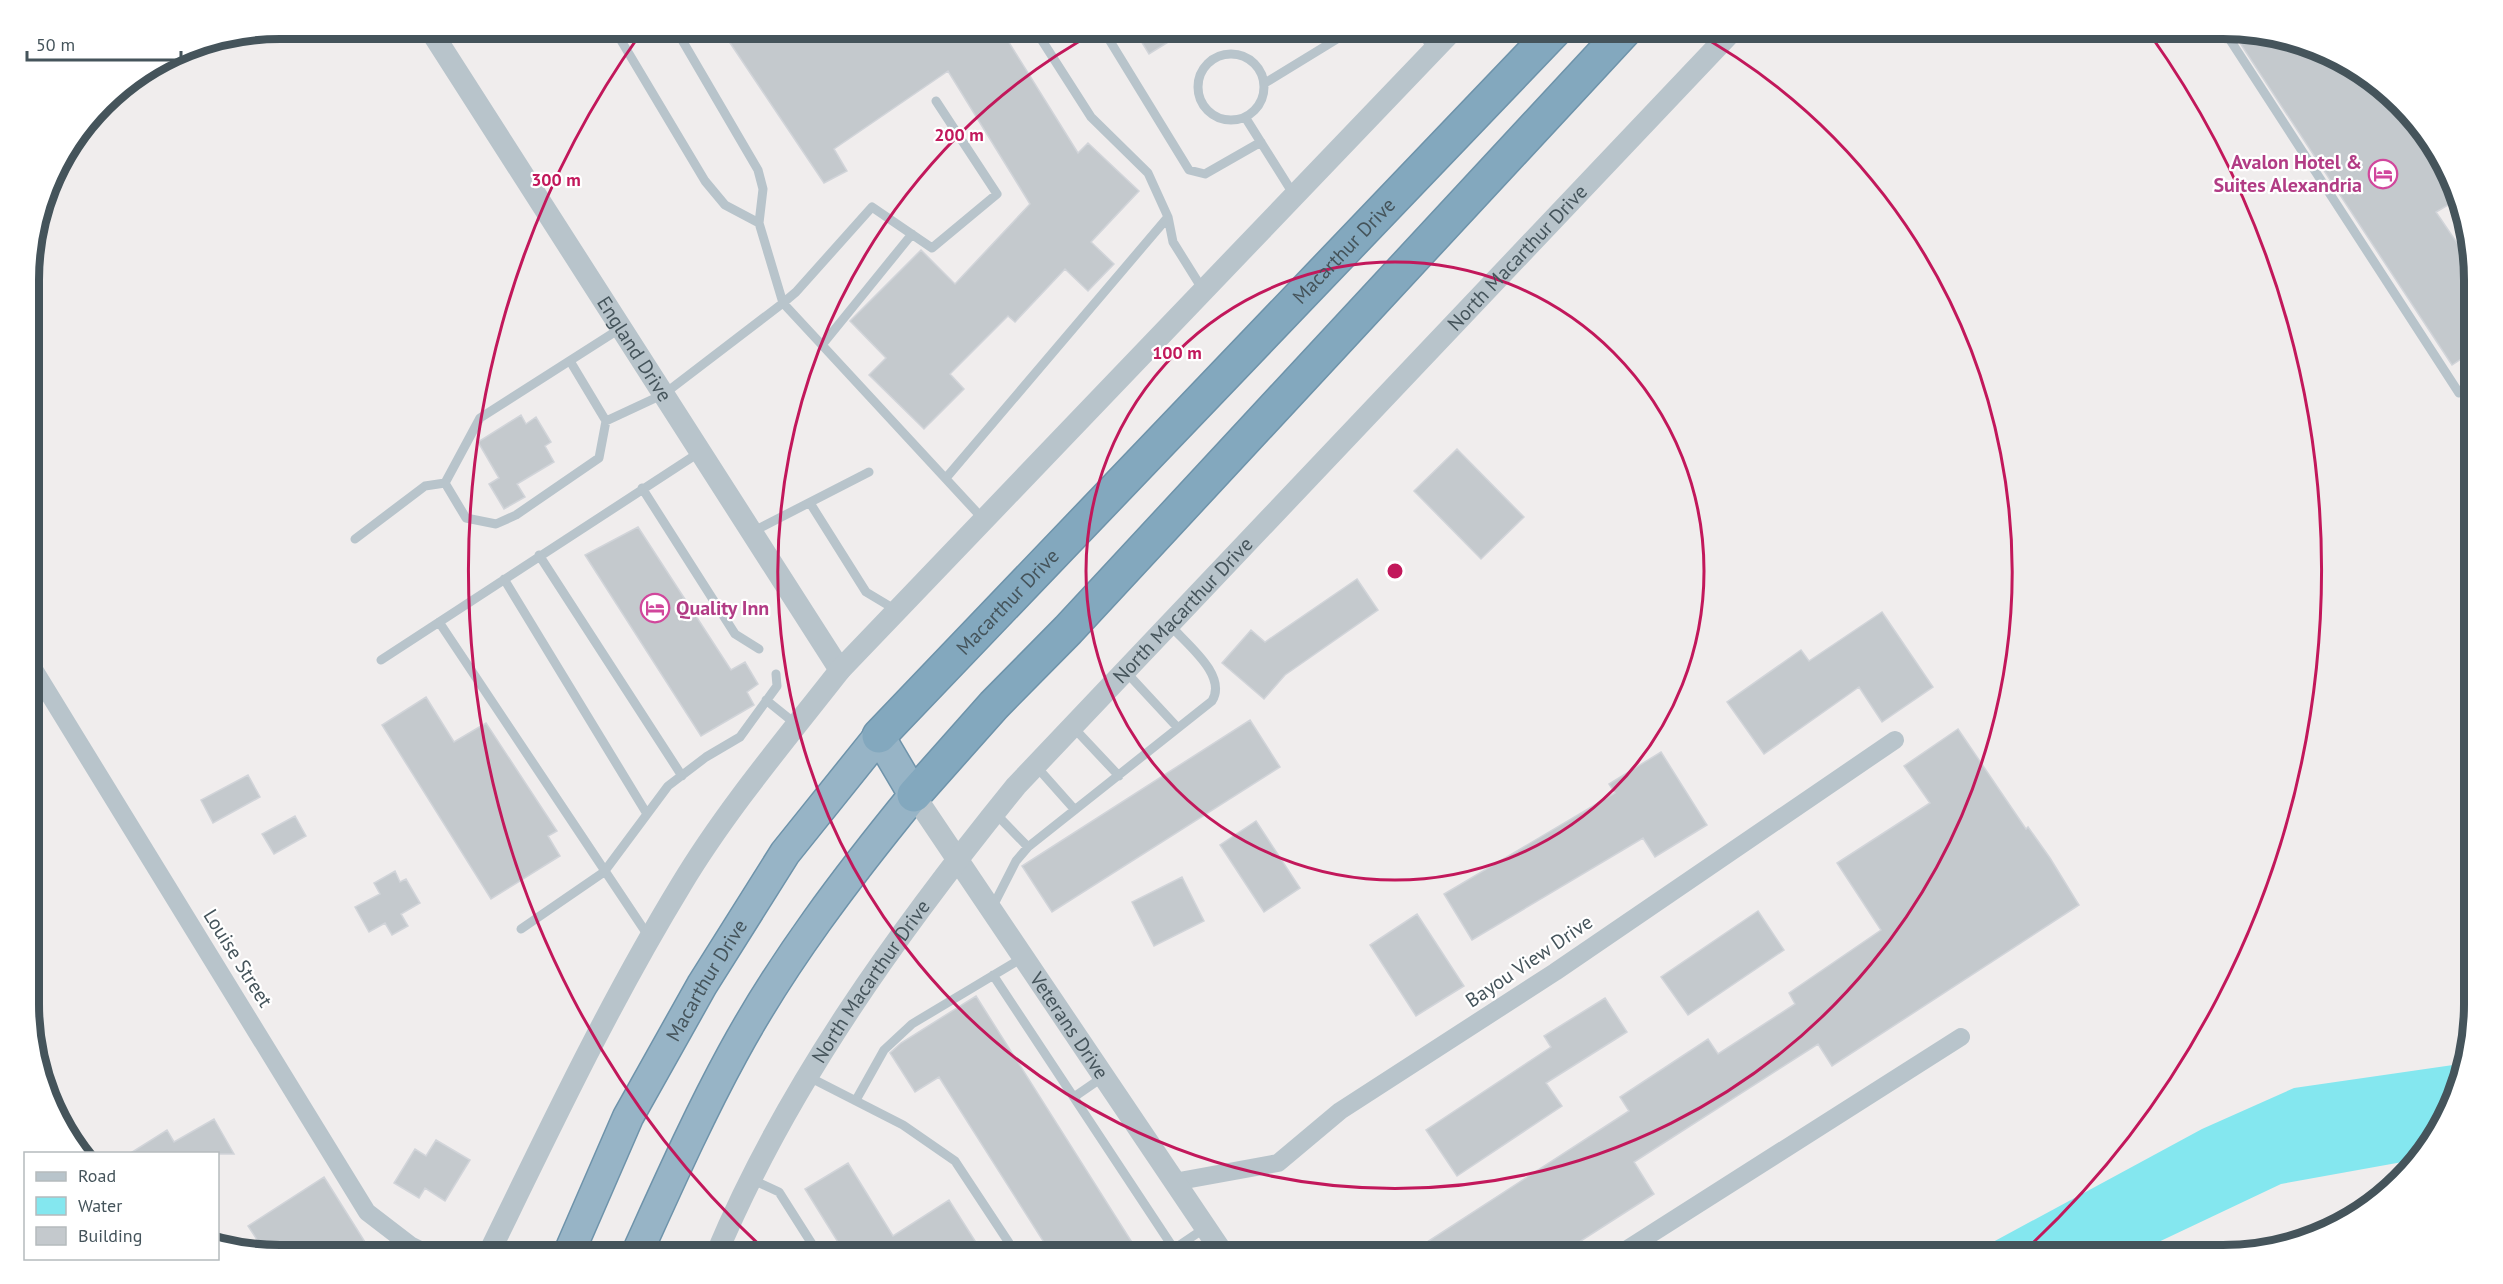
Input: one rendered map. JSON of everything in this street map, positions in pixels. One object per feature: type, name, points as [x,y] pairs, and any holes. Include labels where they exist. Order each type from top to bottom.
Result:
[{"type":"highway","points":[[1444,147],[1518,39]]},
{"type":"highway","name":"Macarthur Drive","points":[[572,1245],[628,1117],[702,985],[784,853],[879,736],[1034,571],[1547,39]]},
{"type":"highway","points":[[641,1245],[691,1134],[734,1052],[778,978],[854,868],[914,795],[994,705],[1068,630],[1619,39]]},
{"type":"highway","points":[[879,736],[914,795]]},
{"type":"street","name":"England Drive","points":[[436,39],[840,670]]},
{"type":"street","points":[[493,1245],[594,1037],[682,883],[764,767],[840,670],[986,521],[1444,39]]},
{"type":"street","name":"North Macarthur Drive","points":[[721,1245],[751,1179],[860,993],[957,859],[994,813],[1035,765],[1124,670],[1725,39]]},
{"type":"street","name":"Louise Street","points":[[39,678],[367,1212],[410,1245]]},
{"type":"street","name":"Bayou View Drive","points":[[1174,1182],[1278,1163],[1340,1112],[1556,972],[1895,740]]},
{"type":"street","name":"Veterans Drive","points":[[914,795],[1217,1245]]},
{"type":"street","points":[[1634,1245],[1961,1037]]},
{"type":"lane","points":[[620,39],[705,181],[725,205],[759,223]]},
{"type":"lane","points":[[681,39],[758,170],[763,189],[759,223],[783,303],[986,521]]},
{"type":"lane","points":[[1041,39],[1091,117],[1148,173],[1167,217],[1173,242],[1204,292]]},
{"type":"lane","points":[[1109,39],[1189,170],[1205,174],[1261,142]]},
{"type":"lane","points":[[1265,83],[1337,39]]},
{"type":"lane","points":[[1426,39],[1433,51]]},
{"type":"lane","points":[[2230,39],[2459,393],[2464,390]]},
{"type":"lane","points":[[1238,54],[1256,64],[1265,83],[1261,103],[1245,117],[1222,119],[1204,106],[1199,95],[1198,84],[1201,72],[1217,56],[1238,54]]},
{"type":"lane","points":[[606,420],[664,394],[783,303],[796,292],[872,207],[932,248],[997,194],[936,101]]},
{"type":"lane","points":[[1245,117],[1295,197]]},
{"type":"lane","points":[[946,478],[1167,217]]},
{"type":"lane","points":[[822,345],[912,234]]},
{"type":"lane","points":[[445,483],[480,418],[621,328]]},
{"type":"lane","points":[[445,483],[466,518],[496,524],[516,515],[599,458],[606,420],[570,361]]},
{"type":"lane","points":[[381,660],[700,452]]},
{"type":"lane","points":[[752,532],[783,514],[810,503],[869,472]]},
{"type":"lane","points":[[356,539],[425,486],[445,483]]},
{"type":"lane","points":[[642,488],[735,634],[759,649]]},
{"type":"lane","points":[[810,503],[866,592],[898,611]]},
{"type":"lane","points":[[539,555],[682,776]]},
{"type":"lane","points":[[504,579],[647,814]]},
{"type":"lane","points":[[440,622],[650,939]]},
{"type":"lane","points":[[991,910],[1016,861],[1028,847],[1212,701],[1217,685],[1209,669],[1169,623]]},
{"type":"lane","points":[[1124,670],[1178,728]]},
{"type":"lane","points":[[521,929],[604,872],[668,786],[740,737],[777,686],[776,674]]},
{"type":"lane","points":[[766,700],[798,725]]},
{"type":"lane","points":[[1072,726],[1119,776]]},
{"type":"lane","points":[[1035,765],[1075,810]]},
{"type":"lane","points":[[994,813],[1028,847]]},
{"type":"lane","points":[[856,1100],[884,1050],[912,1024],[1022,958]]},
{"type":"lane","points":[[993,975],[1171,1245]]},
{"type":"lane","points":[[809,1077],[903,1125],[955,1161],[1010,1245]]},
{"type":"lane","points":[[1074,1097],[1103,1077]]},
{"type":"lane","points":[[751,1179],[779,1192],[811,1243],[808,1245]]},
{"type":"lane","points":[[1185,1245],[1206,1228]]},
{"type":"water","points":[[2456,1065],[2446,1096],[2432,1124],[2405,1161],[2281,1184],[2152,1245],[1987,1245],[2202,1129],[2294,1088]]},
{"type":"building","points":[[727,39],[1007,39],[1078,153],[1088,143],[1139,191],[1091,242],[1114,264],[1088,291],[1065,269],[1015,322],[1008,316],[950,374],[964,389],[924,429],[869,375],[886,358],[850,321],[921,250],[955,284],[1030,204],[948,71],[834,149],[847,171],[824,183]]},
{"type":"building","points":[[1140,39],[1173,39],[1149,54]]},
{"type":"building","name":"Avalon Hotel & Suites Alexandria","points":[[2238,40],[2285,47],[2315,57],[2343,71],[2382,99],[2404,121],[2423,146],[2446,188],[2451,203],[2436,212],[2462,250],[2464,357],[2452,365]]},
{"type":"building","points":[[521,415],[526,424],[536,417],[551,442],[545,446],[554,462],[517,484],[525,497],[504,509],[489,484],[499,478],[478,442]]},
{"type":"building","points":[[1457,449],[1524,517],[1481,559],[1414,491]]},
{"type":"building","name":"Quality Inn","points":[[638,527],[731,670],[745,662],[758,684],[747,692],[754,705],[701,736],[585,555]]},
{"type":"building","points":[[1357,579],[1378,610],[1285,675],[1264,699],[1222,663],[1251,630],[1265,642]]},
{"type":"building","points":[[1882,612],[1933,687],[1882,722],[1859,687],[1764,754],[1727,702],[1801,650],[1809,661]]},
{"type":"building","points":[[426,697],[454,742],[486,723],[557,831],[548,836],[560,856],[491,899],[382,725]]},
{"type":"building","points":[[1250,720],[1280,767],[1052,912],[1022,866]]},
{"type":"building","points":[[1958,729],[2026,829],[2028,827],[2050,858],[2079,905],[1832,1066],[1818,1044],[1634,1162],[1654,1194],[1575,1245],[1422,1245],[1629,1111],[1620,1097],[1708,1039],[1718,1054],[1795,1004],[1789,993],[1881,930],[1837,863],[1930,803],[1904,766]]},
{"type":"building","points":[[1661,752],[1707,825],[1655,857],[1643,838],[1472,940],[1444,894],[1615,793],[1609,784]]},
{"type":"building","points":[[248,775],[260,797],[213,823],[201,800]]},
{"type":"building","points":[[295,816],[306,836],[274,854],[262,834]]},
{"type":"building","points":[[1256,821],[1300,888],[1264,912],[1220,845]]},
{"type":"building","points":[[395,871],[400,882],[406,879],[420,903],[401,914],[408,926],[392,935],[385,923],[369,932],[355,907],[380,894],[374,883]]},
{"type":"building","points":[[1182,877],[1204,921],[1154,946],[1132,902]]},
{"type":"building","points":[[1758,911],[1784,950],[1688,1015],[1661,977]]},
{"type":"building","points":[[1417,914],[1464,986],[1416,1016],[1370,945]]},
{"type":"building","points":[[976,996],[1134,1245],[1046,1245],[939,1077],[915,1092],[890,1053],[901,1043]]},
{"type":"building","points":[[1605,998],[1627,1032],[1546,1083],[1562,1106],[1457,1176],[1426,1130],[1551,1047],[1544,1036]]},
{"type":"building","points":[[214,1119],[234,1154],[132,1152],[167,1130],[174,1142]]},
{"type":"building","points":[[436,1140],[470,1160],[445,1201],[425,1188],[419,1198],[394,1183],[415,1149],[426,1156]]},
{"type":"building","points":[[848,1163],[893,1236],[949,1200],[978,1245],[840,1245],[805,1189]]},
{"type":"building","points":[[324,1177],[365,1242],[360,1245],[260,1244],[248,1226]]},
{"type":"place","name":"Avalon Hotel & Suites Alexandria","points":[[2383,174]]},
{"type":"place","name":"Quality Inn","points":[[655,608]]}]
